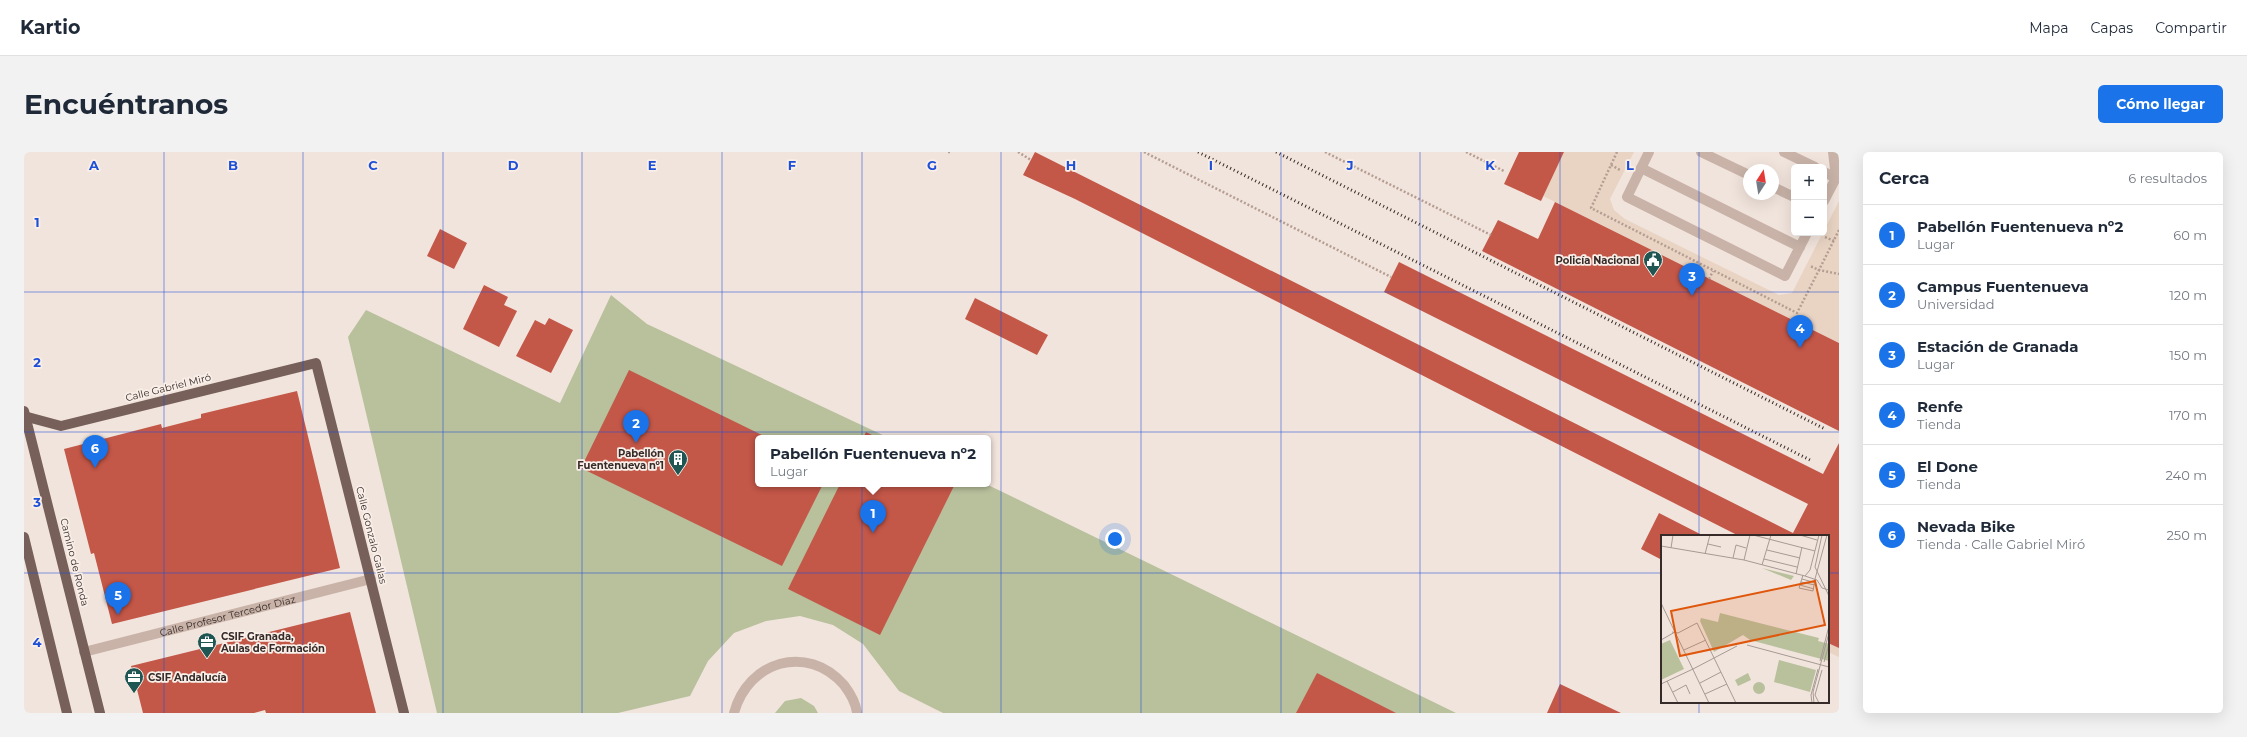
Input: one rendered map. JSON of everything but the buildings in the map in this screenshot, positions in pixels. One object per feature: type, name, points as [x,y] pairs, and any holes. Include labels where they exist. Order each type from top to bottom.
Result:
[{"type":"main road","name":"Calle Gabriel Miró","points":[[24,415],[61,426],[316,363]]},
{"type":"main road","name":"Calle Gonzalo Gallas","points":[[316,363],[404,713]]},
{"type":"main road","name":"Camino de Ronda","points":[[24,415],[100,713]]},
{"type":"main road","points":[[24,537],[67,713]]},
{"type":"street","points":[[1701,152],[1743,172]]},
{"type":"street","points":[[1784,152],[1809,164]]},
{"type":"street","points":[[1825,200],[1837,177],[1833,152]]},
{"type":"street","points":[[1645,153],[1641,168],[1627,197],[1785,276],[1806,236]]},
{"type":"street","points":[[1641,168],[1800,247]]},
{"type":"street","points":[[1827,173],[1837,177]]},
{"type":"street","points":[[1779,190],[1791,196]]},
{"type":"street","name":"Calle Profesor Tercedor Díaz","points":[[84,652],[371,579]]},
{"type":"street","points":[[734,713],[738,699],[748,682],[764,670],[782,663],[801,662],[820,667],[836,677],[849,692],[857,713]]},
{"type":"path","points":[[1018,152],[1031,160]]},
{"type":"path","points":[[1144,152],[1391,277]]},
{"type":"path","points":[[1325,152],[1491,235]]},
{"type":"path","points":[[1466,152],[1504,171]]},
{"type":"path","points":[[1839,230],[1819,270],[1839,274]]},
{"type":"path","points":[[1709,279],[1713,271]]},
{"type":"green space","points":[[611,295],[647,324],[883,435],[755,435],[755,487],[991,486],[1456,713],[943,713],[899,691],[863,644],[833,625],[800,616],[766,621],[734,633],[708,661],[690,696],[618,713],[437,713],[348,337],[366,310],[560,403]]},
{"type":"green space","points":[[801,698],[814,706],[818,713],[775,713],[785,701]]},
{"type":"shaded area","points":[[1564,152],[1634,152],[1610,199],[1614,210],[1625,219],[1779,295],[1792,293],[1821,236],[1827,236],[1827,224],[1839,201],[1839,343],[1543,196]]},
{"type":"shaded area","points":[[1839,628],[1839,657],[1829,652],[1829,647]]},
{"type":"railway","points":[[1198,152],[1810,460]]},
{"type":"railway","points":[[1276,152],[1825,429]]},
{"type":"place","name":"Policía Nacional","points":[[1653,277]]},
{"type":"place","name":"Estación de Granada","points":[[1692,296]]},
{"type":"place","name":"Renfe","points":[[1800,348]]},
{"type":"place","name":"Campus Fuentenueva","points":[[636,443]]},
{"type":"place","name":"Nevada Bike","points":[[95,468]]},
{"type":"place","name":"Pabellón Fuentenueva nº1","points":[[678,476]]},
{"type":"place","name":"Pabellón Fuentenueva nº2","points":[[873,533]]},
{"type":"place","name":"El Done","points":[[118,615]]},
{"type":"place","name":"CSIF Granada, Aulas de Formación","points":[[207,659]]},
{"type":"place","name":"CSIF Andalucía","points":[[134,694]]}]
